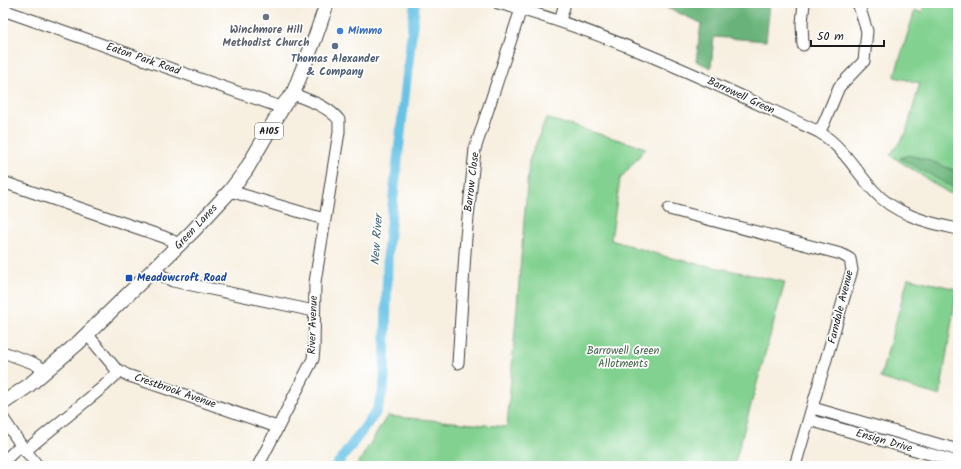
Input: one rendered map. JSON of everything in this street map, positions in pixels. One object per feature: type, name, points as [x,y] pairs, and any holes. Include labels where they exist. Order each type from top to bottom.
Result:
[{"type":"main road","name":"Green Lanes","points":[[3,403],[24,389],[46,371],[87,334],[179,245],[230,191],[246,170],[293,94],[327,3]]},
{"type":"street","name":"Barrowell Green","points":[[498,3],[560,21],[606,38],[702,78],[819,132],[833,142],[848,157],[872,189],[881,198],[900,210],[917,218],[936,225],[958,229]]},
{"type":"street","points":[[560,21],[565,3]]},
{"type":"street","points":[[803,45],[802,23],[804,3]]},
{"type":"street","points":[[819,132],[839,87],[864,61],[867,31],[858,3]]},
{"type":"street","name":"Barrow Close","points":[[458,363],[466,237],[475,149],[521,9]]},
{"type":"street","name":"Eaton Park Road","points":[[3,10],[283,108]]},
{"type":"street","name":"River Avenue","points":[[258,466],[313,359],[315,282],[339,132],[339,120],[326,109],[293,94]]},
{"type":"street","points":[[3,182],[164,237],[179,245]]},
{"type":"street","points":[[230,191],[324,219]]},
{"type":"street","name":"Farndale Avenue","points":[[669,209],[841,254],[850,259],[852,270],[796,466]]},
{"type":"street","points":[[154,270],[160,276],[173,281],[314,311]]},
{"type":"street","name":"Crestbrook Avenue","points":[[87,334],[107,360],[120,371],[277,427]]},
{"type":"street","points":[[3,352],[34,362],[46,371]]},
{"type":"street","points":[[3,462],[103,388],[120,371]]},
{"type":"street","name":"Ensign Drive","points":[[813,408],[958,450]]},
{"type":"street","points":[[3,418],[23,448],[38,466]]},
{"type":"street","name":"Ensign Drive","points":[[809,420],[958,462]]},
{"type":"green space","points":[[656,3],[730,3],[743,7],[743,3],[770,3],[766,41],[714,37],[711,68],[696,61],[701,23]]},
{"type":"green space","points":[[924,3],[958,3],[958,197],[947,192],[890,155],[906,133],[920,83],[894,77],[915,10],[922,13]]},
{"type":"green space","name":"Barrowell Green Allotments","points":[[546,118],[646,148],[620,179],[611,240],[667,257],[785,282],[734,466],[357,465],[387,416],[507,427],[529,161]]},
{"type":"green space","points":[[909,155],[931,161],[958,172],[958,190],[900,158]]},
{"type":"green space","points":[[908,278],[957,289],[940,396],[880,378]]},
{"type":"waterway","name":"New River","points":[[336,466],[376,412],[384,388],[388,246],[415,3]]},
{"type":"place","name":"Winchmore Hill Methodist Church","points":[[266,17]]},
{"type":"place","name":"Mimmo","points":[[340,31]]},
{"type":"place","name":"Thomas Alexander & Company","points":[[335,46]]},
{"type":"place","name":"Meadowcroft Road","points":[[129,278]]}]
